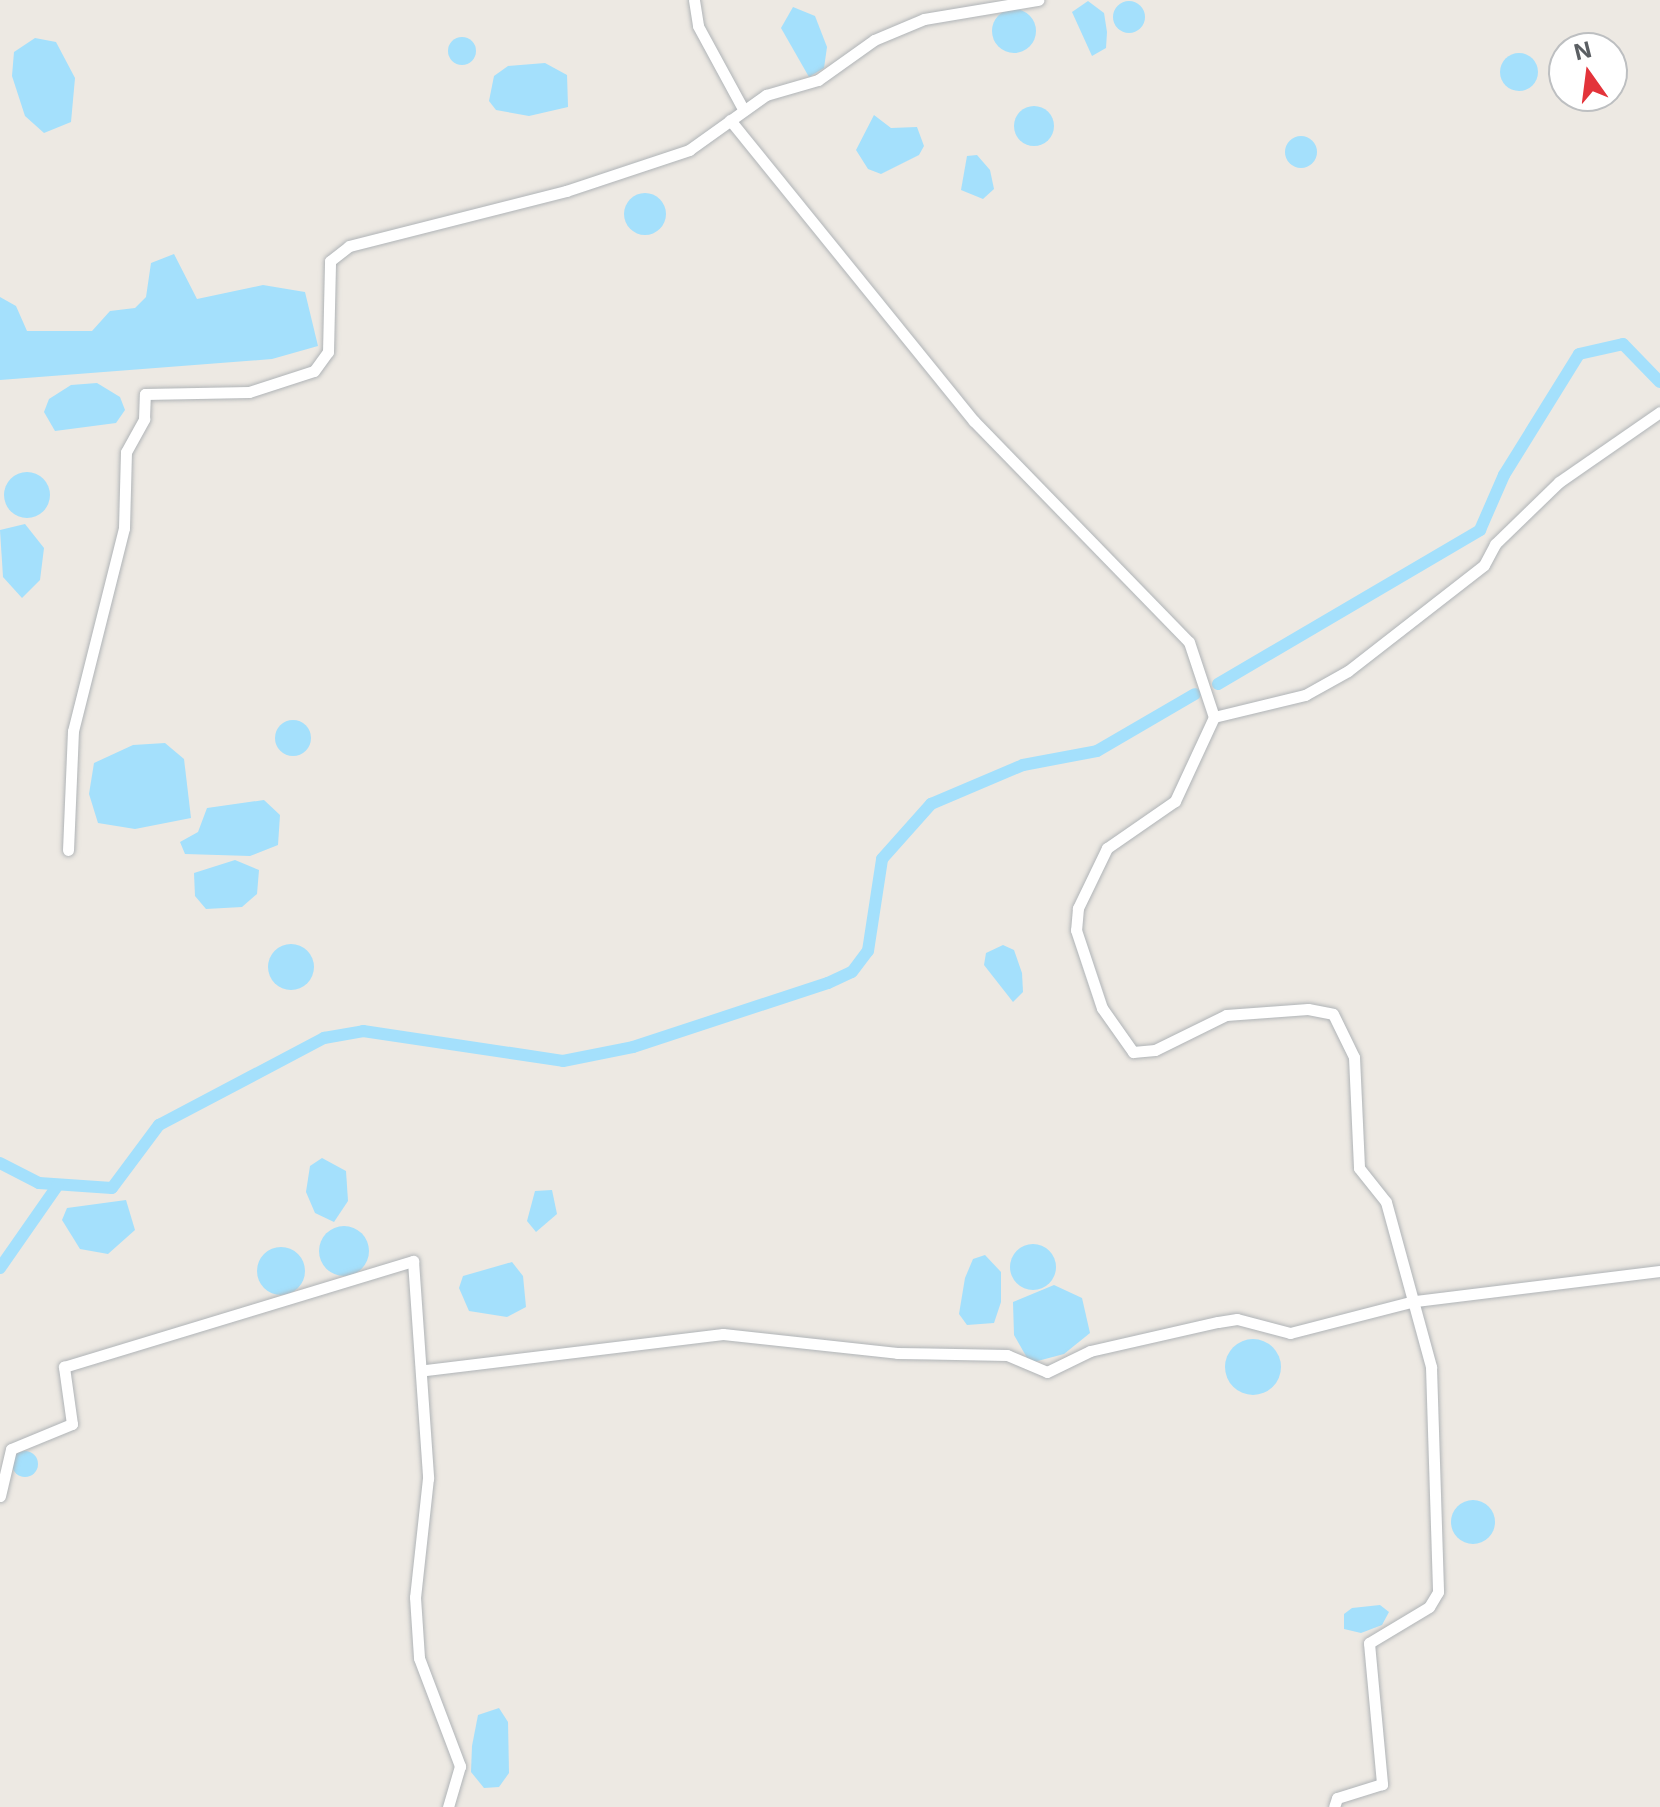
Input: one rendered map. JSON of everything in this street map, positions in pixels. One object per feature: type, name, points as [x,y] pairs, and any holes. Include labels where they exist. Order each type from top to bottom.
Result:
[{"type":"street","points":[[694,0],[698,26],[743,109]]},
{"type":"street","points":[[68,850],[73,731],[124,528],[126,452],[144,419],[145,394],[249,392],[314,371],[328,352],[330,261],[349,246],[566,191],[689,150],[743,109],[818,80],[874,40],[924,19],[1038,0]]},
{"type":"street","points":[[730,120],[974,421],[1189,642],[1214,717],[1175,801],[1107,848],[1085,887],[1076,930],[1102,1008],[1133,1052],[1155,1050],[1226,1015],[1279,1008],[1333,1014],[1358,1073],[1359,1168],[1386,1202],[1431,1367],[1438,1592],[1429,1607],[1369,1643],[1382,1784],[1337,1798],[1334,1807]]},
{"type":"street","points":[[1214,717],[1305,695],[1348,671],[1484,565],[1495,544],[1559,482],[1660,412]]},
{"type":"street","points":[[0,1496],[11,1449],[72,1424],[64,1367],[309,1288],[413,1261],[426,1370],[428,1478],[415,1597],[419,1658],[460,1766],[448,1807]]},
{"type":"street","points":[[426,1370],[723,1334],[897,1353],[1007,1355],[1047,1372],[1090,1351],[1218,1322],[1237,1319],[1290,1333],[1415,1301],[1660,1271]]},
{"type":"water","points":[[1088,1],[1104,13],[1107,32],[1106,48],[1092,56],[1072,12]]},
{"type":"water","points":[[1129,1],[1140,6],[1145,17],[1140,28],[1129,33],[1118,28],[1113,17],[1118,6]]},
{"type":"water","points":[[793,7],[815,16],[827,47],[824,68],[809,77],[781,28]]},
{"type":"water","points":[[1014,9],[1030,15],[1036,31],[1030,47],[1014,53],[998,47],[992,31],[998,15]]},
{"type":"water","points":[[462,37],[472,41],[476,51],[472,61],[462,65],[452,61],[448,51],[452,41]]},
{"type":"water","points":[[35,38],[56,42],[75,78],[71,122],[44,133],[25,116],[12,76],[14,52]]},
{"type":"water","points":[[1519,53],[1533,58],[1538,72],[1533,86],[1519,91],[1505,86],[1500,72],[1505,58]]},
{"type":"water","points":[[545,63],[567,75],[568,107],[529,116],[496,110],[489,101],[494,76],[508,66]]},
{"type":"water","points":[[1034,106],[1048,112],[1054,126],[1048,140],[1034,146],[1020,140],[1014,126],[1020,112]]},
{"type":"water","points":[[874,115],[891,128],[917,127],[924,146],[919,155],[881,174],[868,169],[856,150]]},
{"type":"water","points":[[1301,136],[1312,141],[1317,152],[1312,163],[1301,168],[1290,163],[1285,152],[1290,141]]},
{"type":"water","points":[[977,155],[990,170],[994,189],[983,199],[961,190],[967,156]]},
{"type":"water","points":[[645,193],[660,199],[666,214],[660,229],[645,235],[630,229],[624,214],[630,199]]},
{"type":"water","points":[[174,254],[197,299],[263,285],[305,292],[318,346],[272,359],[0,380],[0,297],[16,306],[27,331],[92,331],[110,311],[135,308],[146,297],[151,263]]},
{"type":"water","points":[[97,383],[120,397],[125,410],[116,423],[55,431],[44,412],[49,399],[71,385]]},
{"type":"water","points":[[27,472],[43,479],[50,495],[43,511],[27,518],[11,511],[4,495],[11,479]]},
{"type":"water","points":[[25,524],[44,548],[40,580],[22,598],[3,577],[0,530]]},
{"type":"water","points":[[293,720],[306,725],[311,738],[306,751],[293,756],[280,751],[275,738],[280,725]]},
{"type":"water","points":[[165,743],[184,759],[191,818],[135,829],[98,823],[89,794],[94,763],[133,745]]},
{"type":"water","points":[[264,800],[280,815],[278,845],[250,856],[185,854],[180,842],[198,832],[207,808]]},
{"type":"water","points":[[235,860],[259,870],[257,894],[242,907],[206,909],[195,896],[194,873]]},
{"type":"water","points":[[291,944],[308,950],[314,967],[308,984],[291,990],[274,984],[268,967],[274,950]]},
{"type":"water","points":[[1003,945],[1014,950],[1022,973],[1023,992],[1013,1002],[984,965],[986,953]]},
{"type":"water","points":[[322,1158],[346,1171],[348,1201],[334,1222],[315,1213],[306,1192],[310,1166]]},
{"type":"water","points":[[552,1190],[557,1214],[536,1232],[527,1221],[535,1191]]},
{"type":"water","points":[[126,1200],[135,1230],[108,1254],[80,1249],[62,1220],[67,1208]]},
{"type":"water","points":[[344,1226],[361,1234],[369,1251],[361,1268],[344,1276],[327,1268],[319,1251],[327,1234]]},
{"type":"water","points":[[1033,1244],[1049,1251],[1056,1267],[1049,1283],[1033,1290],[1017,1283],[1010,1267],[1017,1251]]},
{"type":"water","points":[[281,1247],[298,1254],[305,1271],[298,1288],[281,1295],[264,1288],[257,1271],[264,1254]]},
{"type":"water","points":[[985,1255],[1001,1272],[1001,1302],[994,1323],[967,1325],[959,1314],[965,1278],[973,1259]]},
{"type":"water","points":[[512,1262],[523,1276],[526,1307],[507,1317],[469,1311],[459,1288],[463,1276]]},
{"type":"water","points":[[1054,1285],[1082,1298],[1090,1333],[1064,1354],[1030,1363],[1014,1335],[1013,1302]]},
{"type":"water","points":[[1253,1339],[1273,1347],[1281,1367],[1273,1387],[1253,1395],[1233,1387],[1225,1367],[1233,1347]]},
{"type":"water","points":[[25,1451],[34,1455],[38,1464],[34,1473],[25,1477],[16,1473],[12,1464],[16,1455]]},
{"type":"water","points":[[1473,1500],[1488,1507],[1495,1522],[1488,1537],[1473,1544],[1458,1537],[1451,1522],[1458,1507]]},
{"type":"water","points":[[1380,1605],[1389,1612],[1382,1625],[1361,1633],[1344,1629],[1344,1614],[1352,1608]]},
{"type":"water","points":[[499,1708],[508,1722],[509,1773],[499,1787],[484,1788],[471,1772],[472,1746],[478,1715]]},
{"type":"waterway","points":[[1218,684],[1480,530],[1504,475],[1579,354],[1623,344],[1660,382]]},
{"type":"waterway","points":[[0,1163],[39,1183],[112,1188],[159,1125],[324,1038],[363,1031],[563,1061],[633,1047],[828,983],[852,972],[868,951],[882,859],[931,804],[1023,765],[1097,751],[1195,694]]},
{"type":"waterway","points":[[0,1268],[58,1185]]}]
